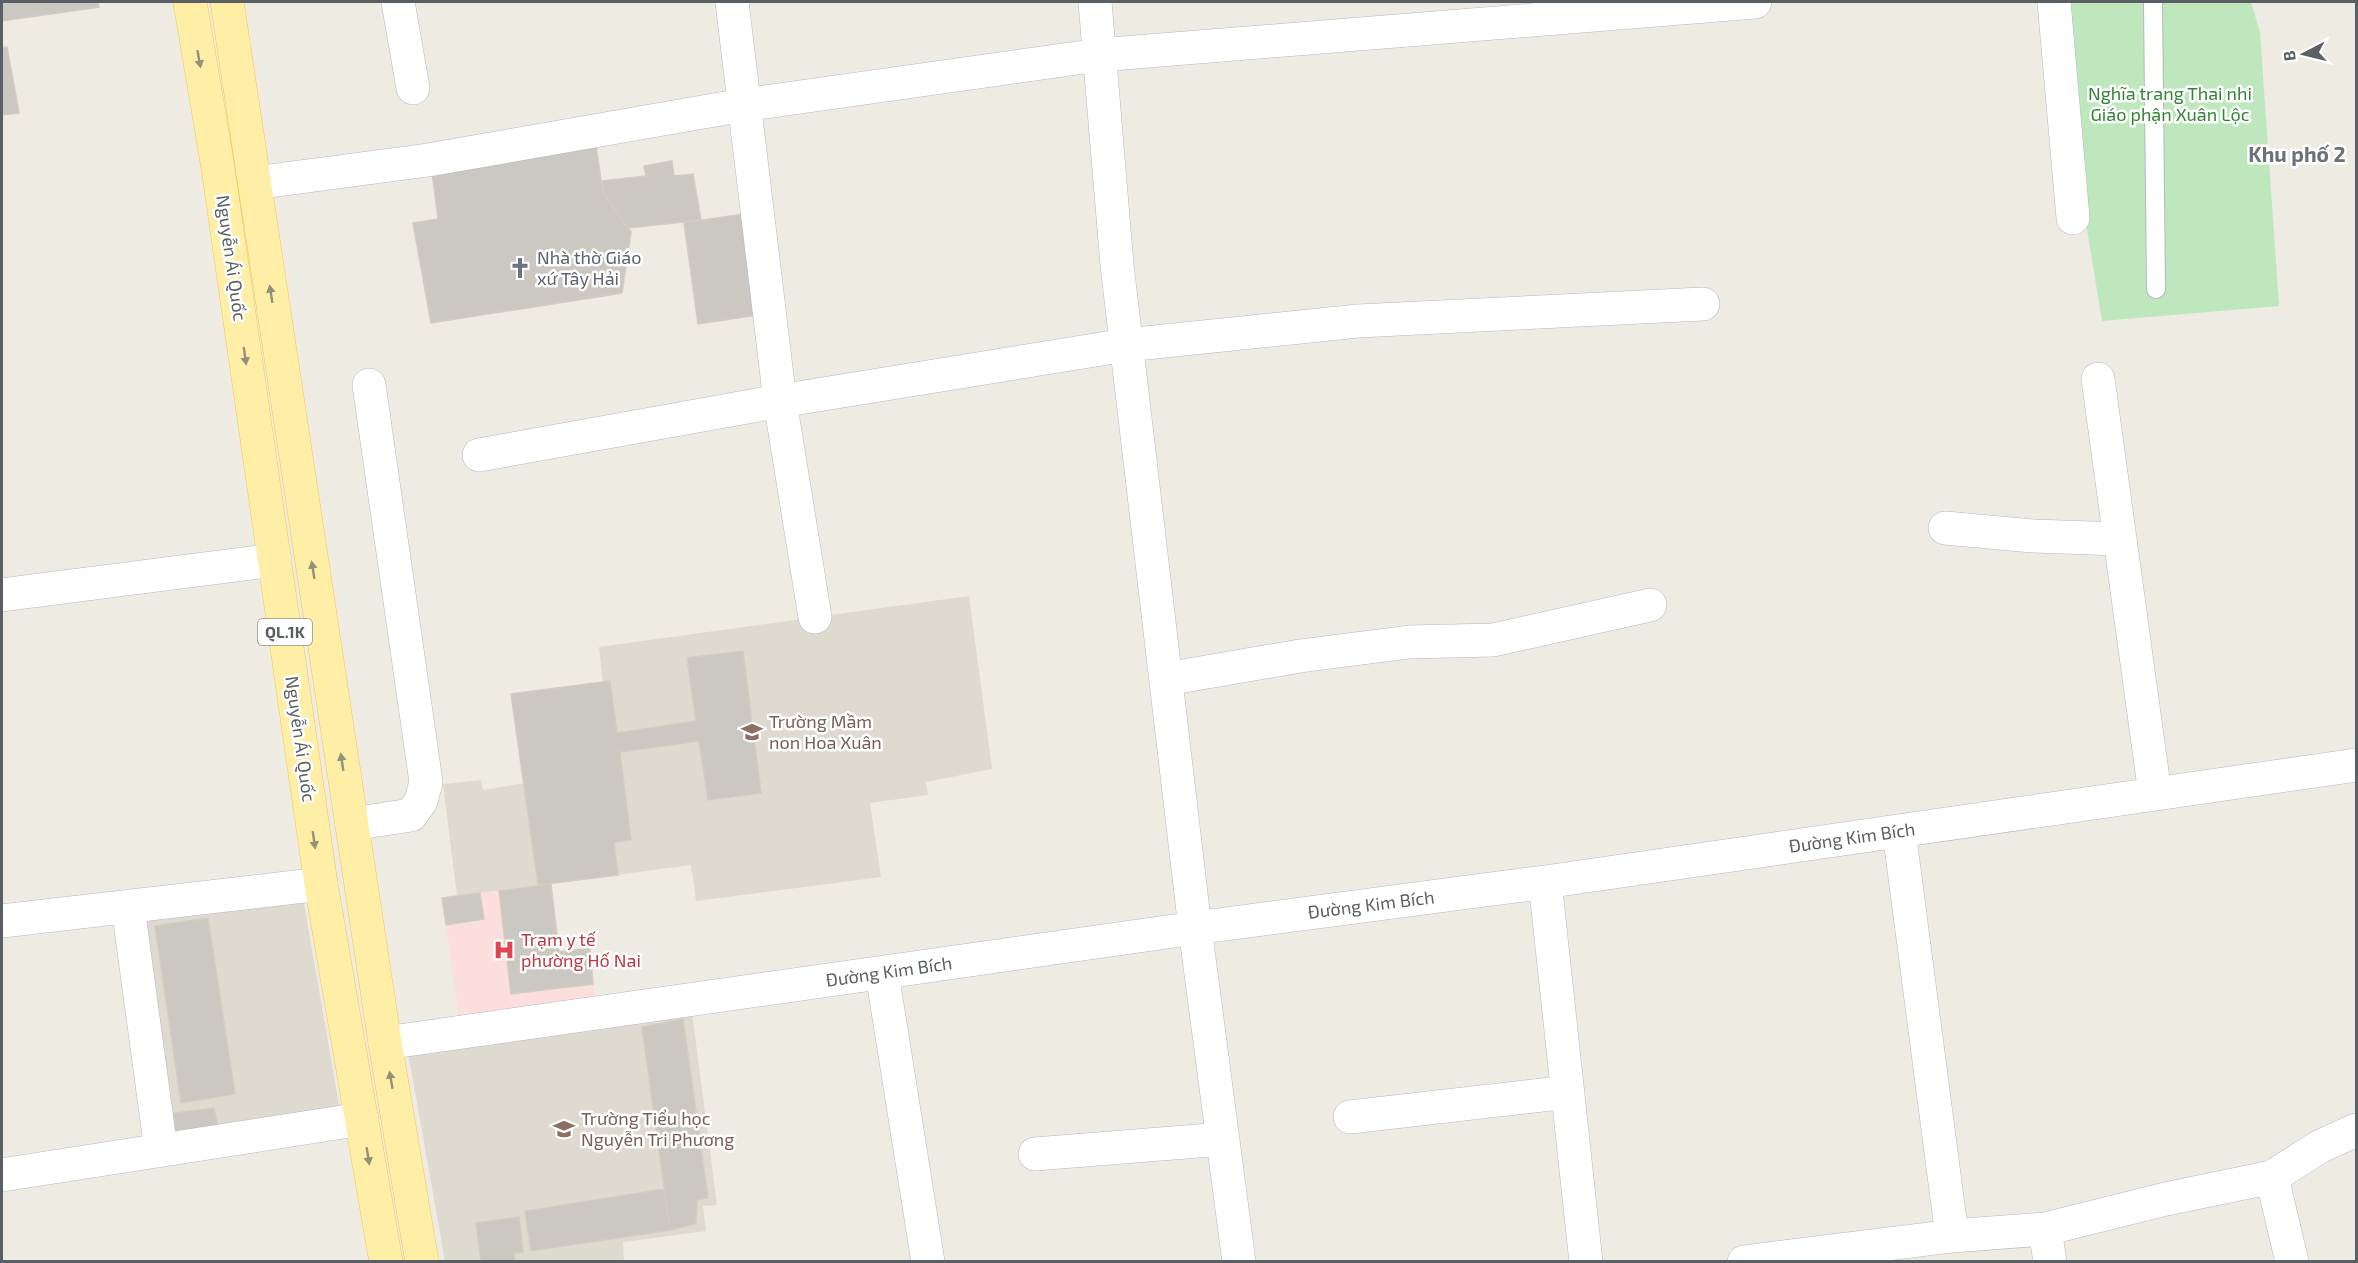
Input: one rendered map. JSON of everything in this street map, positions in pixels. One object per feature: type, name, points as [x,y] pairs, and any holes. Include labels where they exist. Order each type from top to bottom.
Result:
[{"type":"main road","name":"Nguyễn Ái Quốc","points":[[190,2],[218,168],[321,884],[386,1262]]},
{"type":"main road","name":"Nguyễn Ái Quốc","points":[[227,2],[385,1043],[422,1262]]},
{"type":"main road","points":[[349,1047],[385,1043]]},
{"type":"main road","points":[[362,1119],[397,1113]]},
{"type":"street","points":[[398,2],[413,88]]},
{"type":"street","points":[[732,2],[780,401],[815,617]]},
{"type":"street","points":[[1095,2],[1116,265],[1195,928],[1239,1262]]},
{"type":"street","points":[[255,183],[428,160],[743,105],[1099,54],[1755,2]]},
{"type":"street","points":[[2054,2],[2073,218]]},
{"type":"street","points":[[479,455],[780,401],[1126,345],[1358,321],[1703,304]]},
{"type":"street","points":[[2098,379],[2156,794]]},
{"type":"street","points":[[352,824],[411,815],[421,801],[426,782],[369,385]]},
{"type":"street","points":[[1945,528],[2033,536],[2120,539]]},
{"type":"street","points":[[2,595],[275,560]]},
{"type":"street","points":[[1166,679],[1300,656],[1409,642],[1493,640],[1650,605]]},
{"type":"street","name":"Đường Kim Bích","points":[[385,1043],[1195,928],[1545,882],[2356,765]]},
{"type":"street","points":[[1899,831],[1952,1236]]},
{"type":"street","points":[[1545,882],[1586,1262]]},
{"type":"street","points":[[2,921],[321,884]]},
{"type":"street","points":[[128,907],[161,1150]]},
{"type":"street","points":[[882,973],[928,1262]]},
{"type":"street","points":[[1350,1117],[1568,1092]]},
{"type":"street","points":[[2,1175],[362,1119]]},
{"type":"street","points":[[1744,1262],[1952,1236],[2045,1229],[2166,1199],[2272,1177],[2319,1147],[2356,1130]]},
{"type":"street","points":[[1035,1154],[1223,1139]]},
{"type":"street","points":[[2272,1177],[2292,1262]]},
{"type":"street","points":[[2045,1229],[2050,1262]]},
{"type":"lane","points":[[2153,2],[2156,289]]},
{"type":"shaded area","name":"Trường Mầm non Hoa Xuân","points":[[969,596],[992,769],[926,782],[928,795],[870,803],[881,877],[696,901],[691,865],[457,896],[443,784],[481,780],[483,790],[525,783],[511,694],[603,682],[599,647]]},
{"type":"shaded area","name":"Trạm y tế phường Hố Nai","points":[[551,884],[559,951],[590,948],[595,1000],[459,1019],[442,898]]},
{"type":"shaded area","points":[[303,898],[340,1111],[172,1135],[138,915]]},
{"type":"shaded area","name":"Trường Tiểu học Nguyễn Tri Phương","points":[[692,1013],[717,1205],[703,1206],[706,1231],[623,1242],[624,1261],[445,1261],[408,1052]]},
{"type":"green space","name":"Nghĩa trang Thai nhi Giáo phận Xuân Lộc","points":[[2066,2],[2251,2],[2260,32],[2279,306],[2102,321],[2084,211]]},
{"type":"building","points":[[2,2],[98,2],[99,7],[2,21]]},
{"type":"building","points":[[7,47],[19,113],[2,115],[2,48]]},
{"type":"building","points":[[596,146],[603,193],[631,232],[622,293],[431,323],[413,223],[438,219],[432,172]]},
{"type":"building","points":[[672,161],[674,176],[693,174],[701,220],[628,228],[603,193],[602,181],[646,176],[644,166]]},
{"type":"building","points":[[743,214],[757,315],[698,324],[684,223]]},
{"type":"building","points":[[743,651],[761,793],[708,800],[699,741],[620,752],[631,840],[614,842],[618,875],[538,885],[511,694],[610,681],[617,733],[696,721],[687,658]]},
{"type":"building","points":[[551,884],[559,952],[590,948],[593,984],[511,994],[499,891]]},
{"type":"building","points":[[480,893],[484,919],[446,925],[442,898]]},
{"type":"building","points":[[208,918],[235,1094],[181,1103],[155,926]]},
{"type":"building","points":[[683,1019],[708,1198],[697,1200],[696,1224],[670,1230],[642,1027]]},
{"type":"building","points":[[214,1108],[219,1129],[172,1135],[168,1114]]},
{"type":"building","points":[[664,1189],[670,1230],[531,1251],[525,1211]]},
{"type":"building","points":[[519,1217],[523,1252],[514,1253],[515,1262],[481,1262],[476,1223]]},
{"type":"place","name":"Nhà thờ Giáo xứ Tây Hải","points":[[520,268]]},
{"type":"place","name":"Trường Mầm non Hoa Xuân","points":[[752,732]]},
{"type":"place","name":"Trạm y tế phường Hố Nai","points":[[504,950]]},
{"type":"place","name":"Trường Tiểu học Nguyễn Tri Phương","points":[[564,1129]]},
{"type":"district","name":"Khu phố 2","points":[[2297,155]]}]
